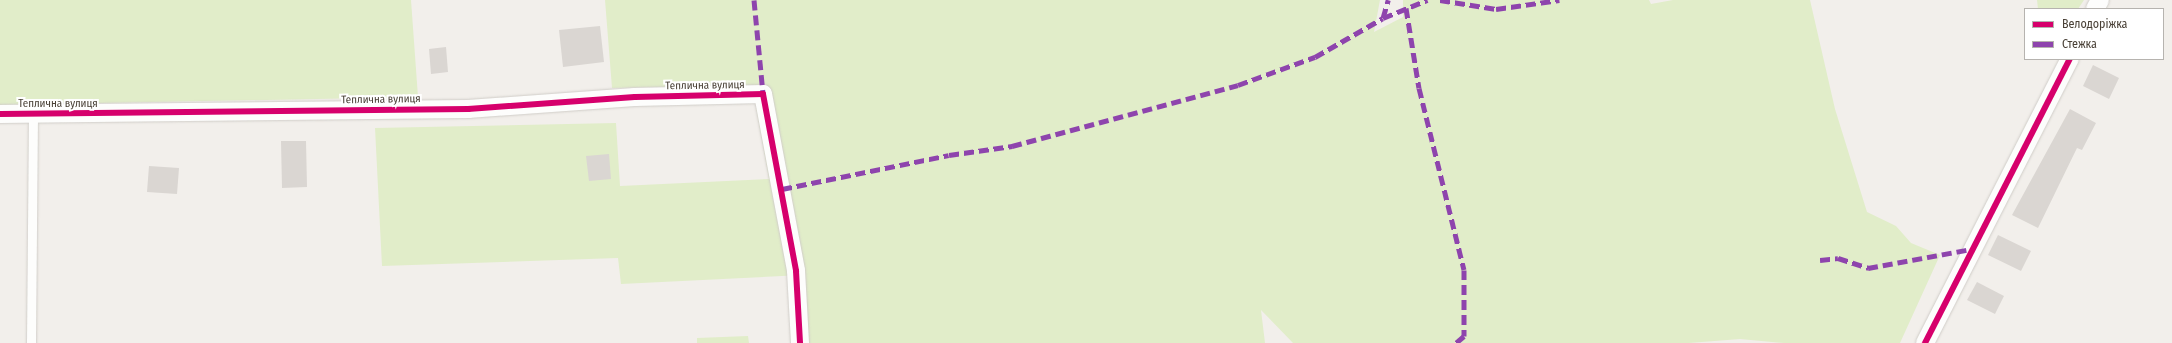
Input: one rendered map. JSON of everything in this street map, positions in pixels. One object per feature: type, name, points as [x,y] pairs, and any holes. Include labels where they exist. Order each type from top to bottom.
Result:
[{"type":"street","points":[[1925,343],[2069,60]]},
{"type":"street","name":"Теплична вулиця","points":[[0,114],[33,115],[468,109],[635,97],[763,94],[796,271],[800,343]]},
{"type":"lane","points":[[31,343],[33,115]]},
{"type":"green space","points":[[0,0],[411,0],[418,97],[0,105]]},
{"type":"green space","points":[[605,0],[1380,0],[1374,32],[1403,17],[1403,0],[1649,0],[1651,4],[1673,0],[1810,0],[1835,109],[1867,212],[1896,226],[1911,243],[1940,255],[1900,343],[1784,343],[1740,339],[1689,343],[1293,343],[1261,310],[1265,343],[805,343],[802,275],[621,284],[618,258],[382,266],[375,128],[616,123],[620,186],[769,179],[752,85],[612,88]]},
{"type":"green space","points":[[2037,0],[2084,0],[2079,8],[2038,8]]},
{"type":"green space","points":[[748,336],[749,343],[697,343],[697,338]]},
{"type":"building","points":[[600,26],[604,62],[563,67],[559,30]]},
{"type":"building","points":[[446,47],[448,72],[431,74],[429,49]]},
{"type":"building","points":[[2093,65],[2119,78],[2109,99],[2083,86]]},
{"type":"building","points":[[2070,109],[2096,123],[2082,150],[2077,148],[2038,228],[2012,215]]},
{"type":"building","points":[[281,141],[306,141],[307,187],[282,188]]},
{"type":"building","points":[[609,154],[611,179],[589,181],[586,156]]},
{"type":"building","points":[[149,166],[179,168],[177,194],[147,192]]},
{"type":"building","points":[[1998,235],[2031,251],[2021,271],[1988,255]]},
{"type":"building","points":[[1977,282],[2004,296],[1995,314],[1967,300]]},
{"type":"marked path","points":[[754,0],[763,94]]},
{"type":"marked path","points":[[782,189],[949,155],[1012,146],[1238,85],[1315,57],[1383,18],[1388,0]]},
{"type":"marked path","points":[[1383,18],[1427,0]]},
{"type":"marked path","points":[[1440,0],[1496,9],[1559,0]]},
{"type":"marked path","points":[[1406,8],[1419,88],[1464,270],[1464,336],[1456,343]]},
{"type":"marked path","points":[[1820,260],[1838,258],[1868,268],[1972,249]]},
{"type":"cycle path","points":[[1925,343],[2069,60]]},
{"type":"cycle path","points":[[0,114],[468,109],[635,97],[763,94],[796,271],[800,343]]}]
